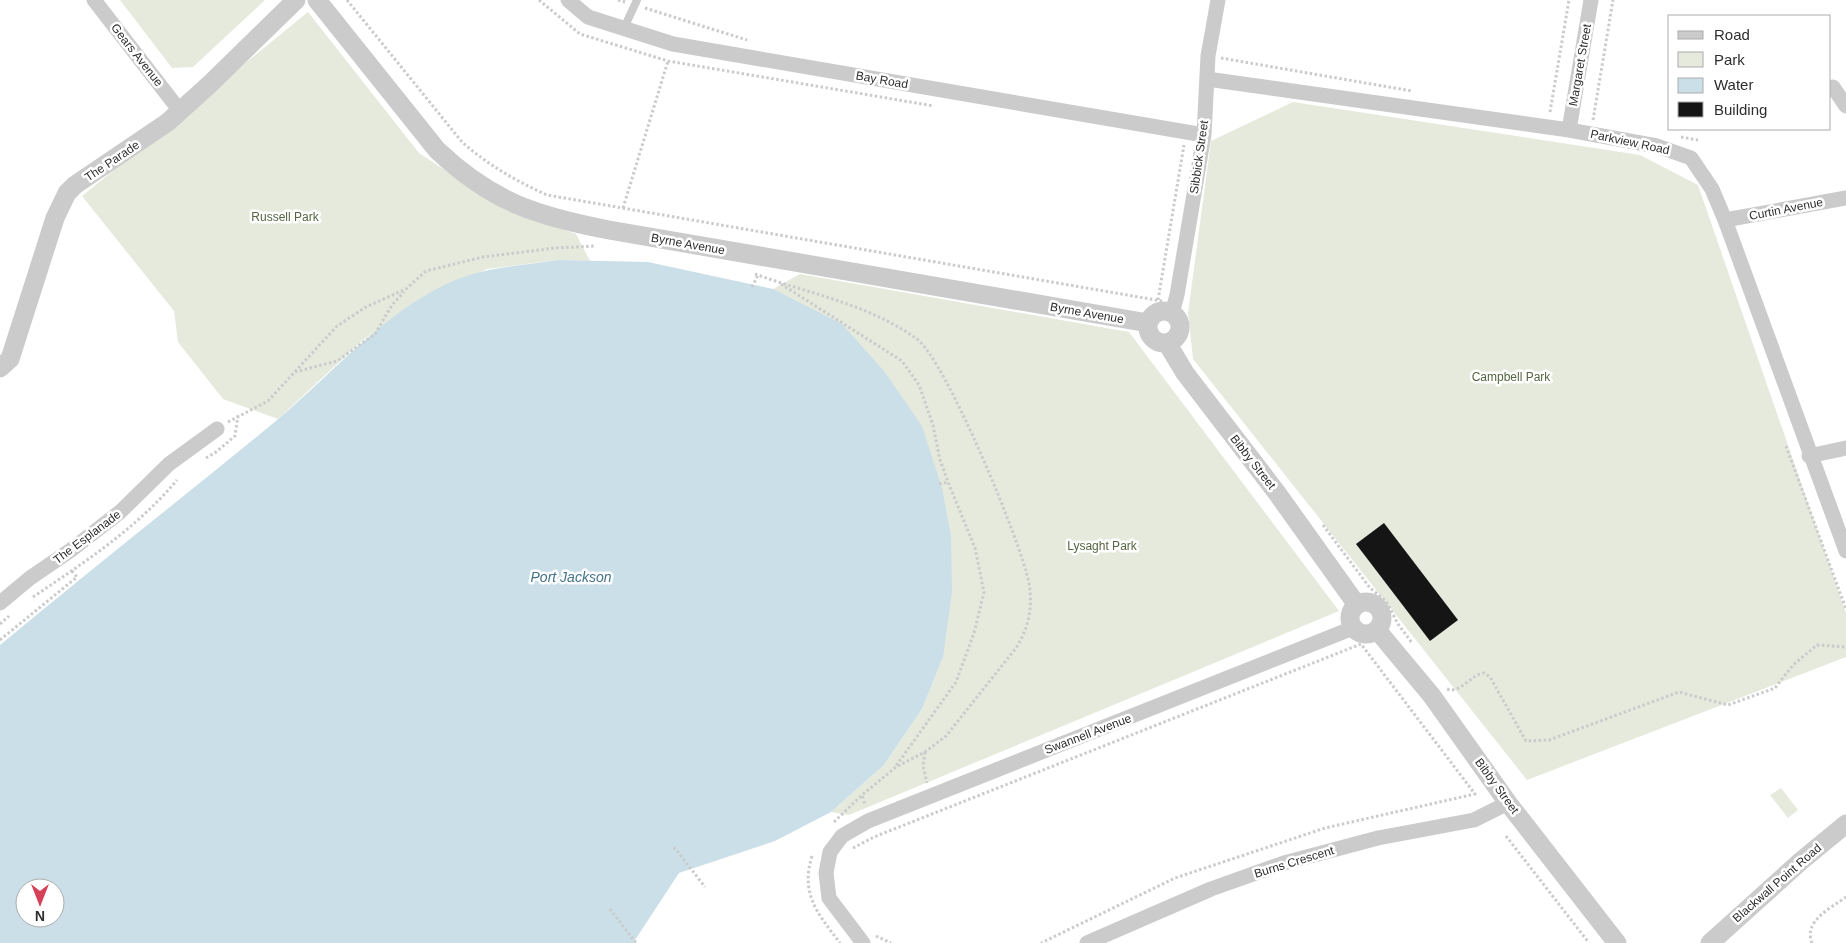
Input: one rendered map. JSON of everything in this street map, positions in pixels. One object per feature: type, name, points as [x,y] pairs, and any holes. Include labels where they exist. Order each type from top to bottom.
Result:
[{"type":"street","name":"Gears Avenue","points":[[94,0],[180,111]]},
{"type":"street","name":"The Parade","points":[[0,368],[10,360],[55,218],[67,193],[75,185],[130,149],[180,111],[296,0]]},
{"type":"street","name":"Byrne Avenue","points":[[317,0],[437,150],[460,172],[510,202],[531,212],[609,230],[1148,323]]},
{"type":"street","name":"Bay Road","points":[[568,0],[588,17],[674,44],[1204,135]]},
{"type":"street","name":"Sibbick Street","points":[[1173,308],[1204,135],[1208,56],[1218,0]]},
{"type":"street","name":"Margaret Street","points":[[1569,130],[1591,0]]},
{"type":"street","name":"Parkview Road","points":[[1208,79],[1569,130],[1657,146],[1691,158],[1712,189],[1725,220],[1809,456],[1846,552]]},
{"type":"street","points":[[1833,87],[1846,106]]},
{"type":"street","name":"Curtin Avenue","points":[[1725,220],[1846,198]]},
{"type":"street","points":[[1173,308],[1179,322],[1179,332],[1176,337],[1167,343],[1162,343],[1152,338],[1149,334],[1148,323],[1150,318],[1158,312],[1173,308]]},
{"type":"street","name":"Bibby Street","points":[[1167,343],[1185,373],[1277,493],[1357,604]]},
{"type":"street","name":"The Esplanade","points":[[0,603],[30,578],[114,517],[169,464],[217,429]]},
{"type":"street","points":[[1809,456],[1846,448]]},
{"type":"street","points":[[1366,602],[1379,608],[1382,622],[1377,630],[1372,633],[1362,634],[1353,628],[1350,615],[1357,604],[1366,602]]},
{"type":"street","name":"Swannell Avenue","points":[[868,939],[829,898],[826,873],[830,852],[842,836],[868,821],[1353,628]]},
{"type":"street","name":"Bibby Street","points":[[1377,630],[1432,696],[1508,803],[1617,943]]},
{"type":"street","name":"Burns Crescent","points":[[1088,943],[1211,889],[1284,863],[1378,838],[1474,820],[1508,803]]},
{"type":"street","name":"Blackwall Point Road","points":[[1710,943],[1801,861],[1846,824]]},
{"type":"lane","points":[[624,28],[636,3]]},
{"type":"path","points":[[347,0],[462,142],[484,161],[519,182],[547,195],[1158,300],[1173,308]]},
{"type":"path","points":[[618,0],[636,3],[756,41]]},
{"type":"path","points":[[1540,112],[1550,114],[1569,0]]},
{"type":"path","points":[[1593,122],[1613,0]]},
{"type":"path","points":[[1208,56],[1413,91]]},
{"type":"path","points":[[623,208],[668,61]]},
{"type":"path","points":[[1158,300],[1186,132]]},
{"type":"path","points":[[295,372],[337,361],[375,334],[392,306],[406,289],[426,271],[483,257],[555,248],[596,246]]},
{"type":"path","points":[[752,273],[779,283],[902,361],[922,393],[934,424],[940,460],[975,548],[984,592],[974,633],[956,682],[896,767]]},
{"type":"path","points":[[752,287],[758,275]]},
{"type":"path","points":[[779,283],[792,285],[860,308],[894,325],[918,340],[931,354],[978,450],[1023,560],[1029,584],[1030,612],[1026,633],[958,723],[946,736],[925,752],[896,767],[862,795],[868,821]]},
{"type":"path","points":[[217,429],[238,415],[268,401],[337,326],[366,307],[406,289]]},
{"type":"path","points":[[1786,446],[1846,609]]},
{"type":"path","points":[[939,484],[948,482]]},
{"type":"path","points":[[1322,524],[1370,588],[1386,601],[1398,624],[1414,646]]},
{"type":"path","points":[[0,640],[77,577],[72,571]]},
{"type":"path","points":[[847,849],[857,847],[884,833],[1361,644],[1475,794]]},
{"type":"path","points":[[1441,682],[1446,689],[1451,691],[1479,673],[1484,673],[1490,678],[1526,741],[1549,740],[1679,692],[1728,705],[1776,688],[1793,665],[1818,646],[1846,647]]},
{"type":"path","points":[[925,752],[925,776],[931,796]]},
{"type":"path","points":[[1506,836],[1589,943]]},
{"type":"path","points":[[674,847],[705,887]]},
{"type":"path","points":[[1812,943],[1809,937],[1813,922],[1846,897]]},
{"type":"path","points":[[610,908],[636,943]]},
{"type":"path","points":[[868,939],[891,943]]},
{"type":"green space","points":[[120,0],[265,0],[193,67],[172,68]]},
{"type":"green space","name":"Russell Park","points":[[308,12],[419,153],[501,207],[576,234],[590,261],[558,260],[487,269],[412,304],[363,340],[278,419],[223,399],[178,342],[174,311],[82,196]]},
{"type":"green space","name":"Campbell Park","points":[[1293,102],[1640,155],[1698,185],[1846,613],[1846,657],[1527,780],[1193,359],[1188,313],[1211,141]]},
{"type":"green space","name":"Lysaght Park","points":[[800,274],[1129,332],[1339,611],[849,815],[831,812],[884,765],[922,709],[943,657],[773,289]]},
{"type":"green space","points":[[1781,788],[1798,810],[1788,818],[1770,795]]},
{"type":"water","name":"Port Jackson","points":[[558,260],[648,262],[773,289],[842,324],[884,371],[922,426],[942,488],[951,536],[952,592],[943,657],[922,709],[884,765],[831,812],[775,841],[679,873],[633,943],[0,943],[0,645],[277,420],[356,348],[398,314],[420,298],[458,279],[472,274]]},
{"type":"building","points":[[1384,523],[1458,620],[1430,641],[1356,544]]}]
